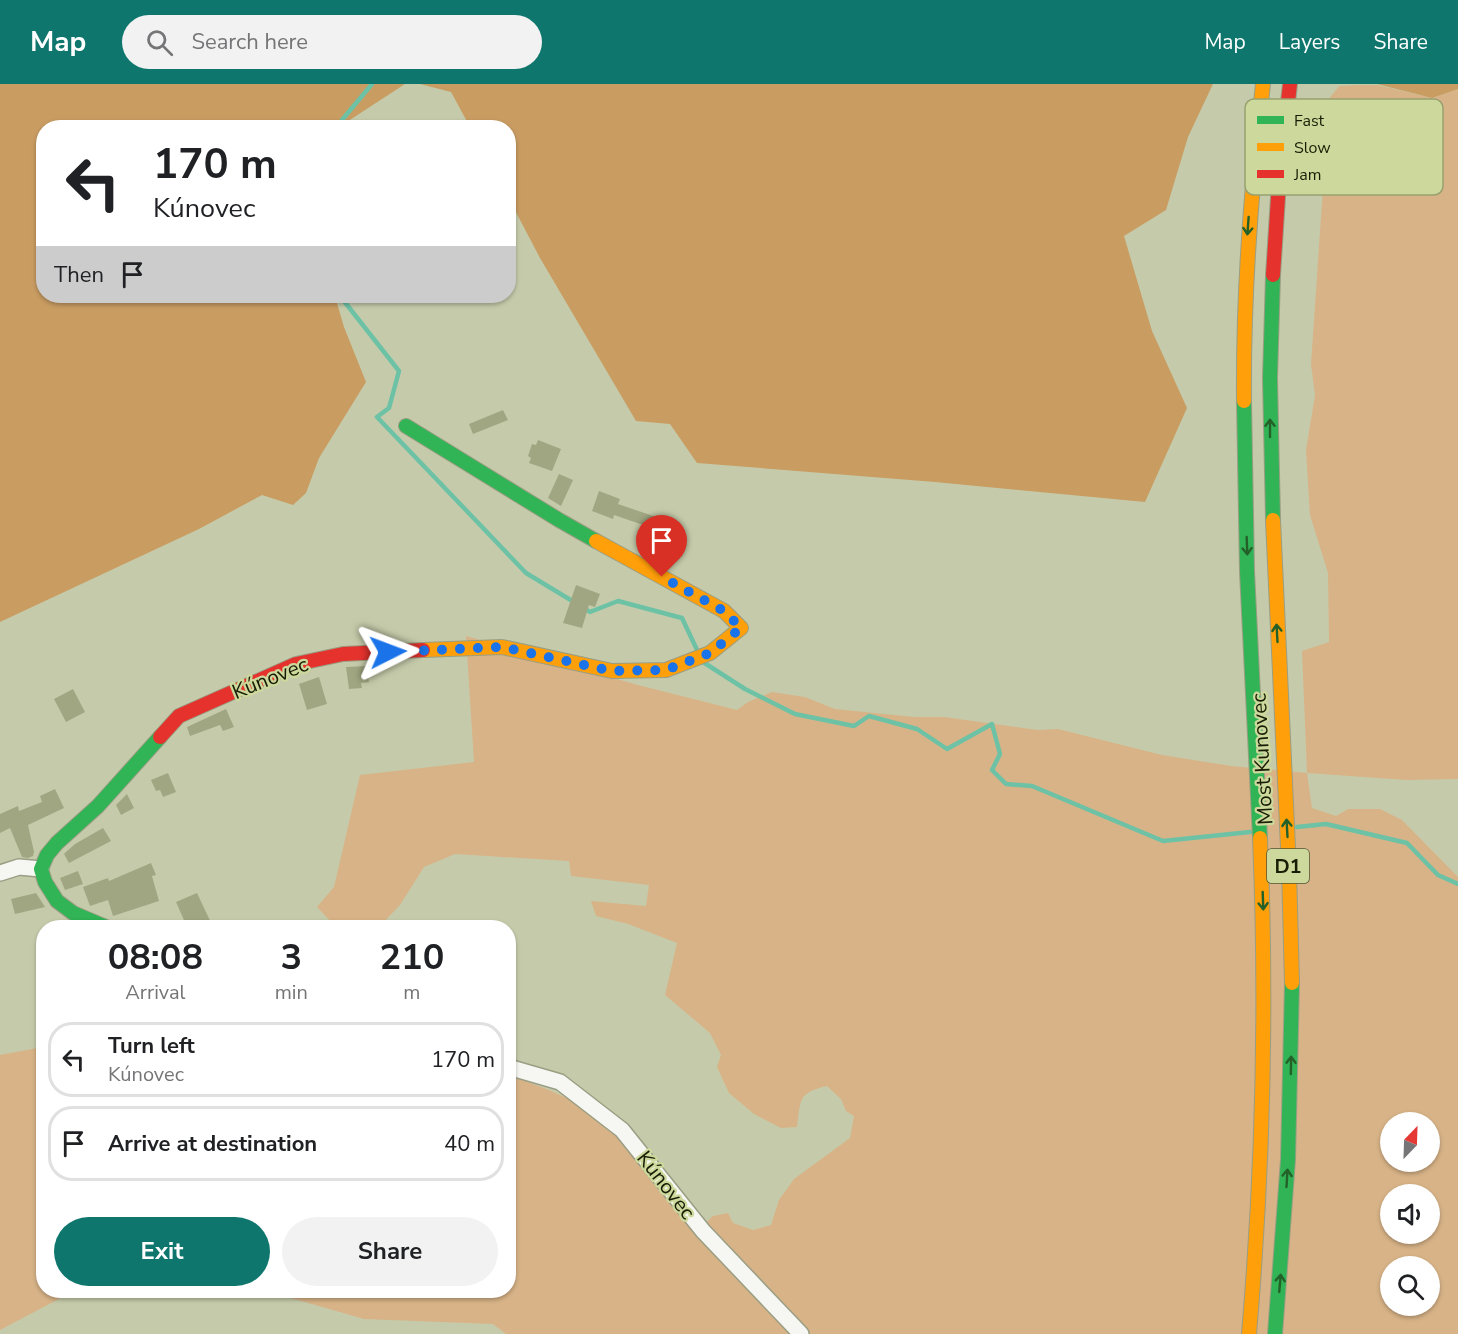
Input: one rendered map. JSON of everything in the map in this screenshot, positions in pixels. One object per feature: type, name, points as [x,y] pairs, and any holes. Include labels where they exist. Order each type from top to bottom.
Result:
[{"type":"main road","name":"Most Kunovec","points":[[1261,99],[1263,84]]},
{"type":"main road","name":"Most Kunovec","points":[[1288,99],[1290,84]]},
{"type":"main road","name":"Most Kunovec","points":[[1249,1334],[1263,1124],[1264,957],[1244,476],[1243,327],[1250,195]]},
{"type":"main road","name":"Most Kunovec","points":[[1275,1334],[1284,1233],[1290,1123],[1291,1023],[1289,883],[1269,434],[1270,329],[1278,195]]},
{"type":"main road","name":"Kúnovec","points":[[41,869],[47,855],[57,843],[98,806],[179,716],[296,664],[343,654],[502,647],[612,671],[666,670],[710,653],[741,628],[724,611],[559,520],[406,426]]},
{"type":"main road","points":[[41,869],[50,893],[66,910],[90,920]]},
{"type":"street","points":[[0,873],[19,867],[41,869]]},
{"type":"street","name":"Kúnovec","points":[[516,1069],[560,1082],[622,1130],[703,1231],[801,1334]]},
{"type":"shaded area","points":[[0,84],[405,84],[350,120],[36,120],[36,303],[337,303],[366,382],[319,458],[306,493],[293,505],[262,495],[199,529],[0,622]]},
{"type":"shaded area","points":[[420,84],[1213,84],[1188,137],[1166,210],[1124,236],[1152,331],[1187,408],[1145,502],[697,463],[670,424],[636,421],[540,258],[516,212],[516,120],[466,120],[451,92]]},
{"type":"shaded area","points":[[1377,84],[1458,84],[1458,89],[1432,98]]},
{"type":"shaded area","points":[[1377,85],[1432,98],[1458,89],[1458,779],[1406,780],[1307,773],[1302,651],[1329,642],[1328,573],[1310,515],[1306,450],[1315,395],[1311,364],[1322,195],[1443,195],[1443,99],[1329,99],[1339,86]]},
{"type":"shaded area","points":[[466,636],[638,685],[737,710],[748,702],[772,692],[805,697],[835,709],[914,717],[944,717],[1038,730],[1058,729],[1162,755],[1231,766],[1307,773],[1312,808],[1336,816],[1348,809],[1380,809],[1402,820],[1458,877],[1458,1334],[506,1334],[493,1324],[364,1319],[291,1298],[516,1298],[516,1078],[582,1105],[612,1131],[695,1233],[713,1216],[728,1213],[733,1223],[753,1230],[771,1225],[779,1200],[794,1179],[850,1138],[854,1116],[846,1111],[841,1099],[827,1086],[810,1092],[802,1099],[797,1127],[781,1128],[754,1114],[729,1093],[717,1067],[721,1055],[710,1033],[665,995],[677,943],[628,924],[596,916],[591,901],[646,906],[649,885],[571,876],[569,861],[455,854],[424,867],[400,905],[386,920],[329,920],[317,907],[334,887],[360,775],[474,762]]},
{"type":"shaded area","points":[[36,1048],[36,1298],[61,1298],[0,1330],[0,1055]]},
{"type":"building","points":[[503,410],[508,420],[473,434],[469,424]]},
{"type":"building","points":[[538,440],[561,449],[552,471],[529,463],[531,458],[528,456],[532,444],[536,445]]},
{"type":"building","points":[[559,474],[573,480],[561,506],[548,498]]},
{"type":"building","points":[[599,491],[620,499],[618,504],[656,517],[652,528],[614,515],[613,519],[592,511]]},
{"type":"building","points":[[576,585],[600,594],[595,607],[589,605],[582,628],[563,623]]},
{"type":"building","points":[[366,666],[369,682],[361,683],[362,688],[349,689],[346,667]]},
{"type":"building","points":[[319,677],[327,704],[307,710],[299,684]]},
{"type":"building","points":[[73,689],[85,712],[66,722],[54,699]]},
{"type":"building","points":[[226,709],[234,727],[223,731],[220,725],[190,736],[187,727]]},
{"type":"building","points":[[168,773],[176,792],[163,797],[160,790],[156,791],[151,780]]},
{"type":"building","points":[[55,789],[64,808],[28,825],[34,852],[33,856],[22,857],[10,828],[0,833],[0,814],[18,806],[19,811],[42,802],[40,796]]},
{"type":"building","points":[[127,794],[134,808],[121,815],[116,805]]},
{"type":"building","points":[[103,828],[111,841],[69,863],[64,854],[75,844]]},
{"type":"building","points":[[151,863],[156,875],[152,876],[159,901],[113,916],[108,900],[90,906],[83,887],[108,878],[109,881]]},
{"type":"building","points":[[78,871],[83,884],[65,890],[60,878]]},
{"type":"building","points":[[36,893],[45,907],[15,914],[11,899]]},
{"type":"building","points":[[197,893],[210,920],[184,920],[176,902]]},
{"type":"waterway","points":[[342,120],[372,84]]},
{"type":"waterway","points":[[346,303],[399,371],[389,408],[377,417],[526,573],[574,602]]},
{"type":"waterway","points":[[584,608],[590,612],[618,601],[682,618],[698,652]]},
{"type":"waterway","points":[[703,662],[745,689],[795,714],[854,726],[869,716],[917,729],[947,749],[992,724],[1000,754],[992,770],[1006,784],[1032,786],[1163,841],[1250,832]]},
{"type":"waterway","points":[[1297,827],[1326,824],[1407,843],[1438,875],[1458,884]]},
{"type":"traffic: fast","points":[[1273,275],[1270,378],[1273,520]]},
{"type":"traffic: fast","points":[[1244,401],[1247,571],[1260,838]]},
{"type":"traffic: fast","points":[[406,426],[596,541]]},
{"type":"traffic: fast","points":[[90,920],[73,913],[57,901],[45,882],[41,869],[47,855],[57,843],[98,806],[160,737]]},
{"type":"traffic: fast","points":[[1275,1334],[1288,1160],[1292,983]]},
{"type":"traffic: slow","points":[[1261,99],[1263,84]]},
{"type":"traffic: slow","points":[[1244,401],[1245,322],[1253,195]]},
{"type":"traffic: slow","points":[[1273,520],[1292,983]]},
{"type":"traffic: slow","points":[[423,650],[502,647],[612,671],[666,670],[710,653],[741,628],[724,611],[596,541]]},
{"type":"traffic: slow","points":[[1249,1334],[1258,1210],[1262,1086],[1263,962],[1260,838]]},
{"type":"traffic: jam","points":[[1288,99],[1290,84]]},
{"type":"traffic: jam","points":[[1273,275],[1278,195]]},
{"type":"traffic: jam","points":[[160,737],[179,716],[296,664],[343,654],[423,650]]},
{"type":"route","points":[[388,652],[502,647],[612,671],[666,670],[710,653],[741,628],[724,611],[662,577]]}]
